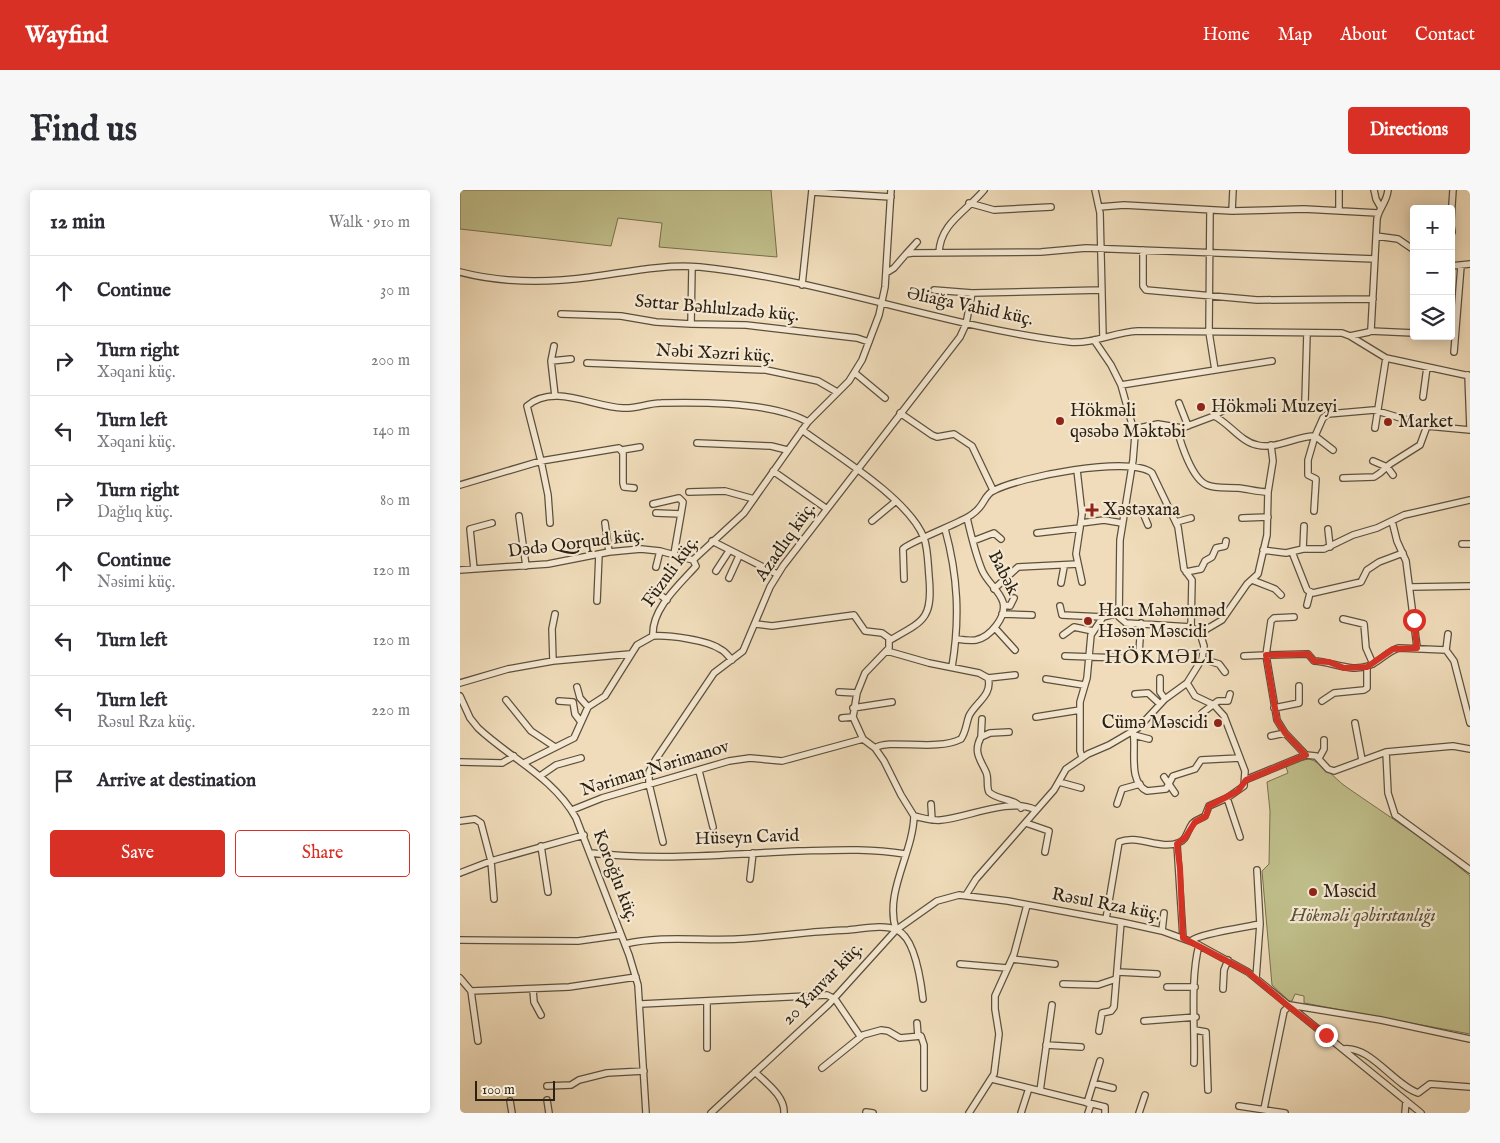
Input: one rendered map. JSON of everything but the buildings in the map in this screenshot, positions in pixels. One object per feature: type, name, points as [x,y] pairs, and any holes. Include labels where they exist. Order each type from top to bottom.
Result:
[{"type":"street","name":"Füzuli küç.","points":[[524,763],[574,738],[588,707],[605,696],[637,645],[653,636],[655,620],[667,600],[696,566],[693,560],[744,513],[808,422],[855,373],[869,342],[882,304],[886,273],[891,190]]},
{"type":"street","points":[[939,253],[942,235],[969,203],[984,190]]},
{"type":"street","points":[[1095,190],[1099,207],[1103,337]]},
{"type":"street","points":[[1232,211],[1233,190]]},
{"type":"street","points":[[1339,190],[1339,210]]},
{"type":"street","points":[[1370,331],[1379,210],[1374,190]]},
{"type":"street","points":[[1379,210],[1387,199],[1388,190]]},
{"type":"street","points":[[1452,205],[1453,190]]},
{"type":"street","points":[[802,285],[812,191],[891,197]]},
{"type":"street","points":[[969,203],[994,210],[1051,207]]},
{"type":"street","points":[[1099,207],[1124,206],[1232,211],[1379,210]]},
{"type":"street","points":[[1210,210],[1208,252],[1209,332],[1215,370]]},
{"type":"street","points":[[1376,236],[1398,239],[1410,247]]},
{"type":"street","points":[[886,273],[894,268],[917,242]]},
{"type":"street","points":[[906,254],[1041,252],[1101,248],[1375,259]]},
{"type":"street","points":[[1143,250],[1143,288],[1209,297],[1257,300],[1373,299]]},
{"type":"street","points":[[1455,266],[1470,264]]},
{"type":"street","points":[[1455,316],[1461,266]]},
{"type":"street","name":"Əliağa Vahid küç.","points":[[460,272],[500,280],[549,280],[590,277],[662,267],[692,267],[746,273],[966,324],[1064,341],[1081,342],[1138,331],[1338,333],[1350,336],[1386,358],[1469,376]]},
{"type":"street","points":[[690,324],[692,267]]},
{"type":"street","points":[[934,290],[972,293],[1102,290]]},
{"type":"street","name":"Azadlıq küç.","points":[[649,784],[650,772],[656,758],[714,673],[743,650],[777,574],[960,337],[966,324],[972,293]]},
{"type":"street","name":"Səttar Bəhlulzadə küç.","points":[[561,314],[621,316],[656,322],[746,325],[857,338],[869,342]]},
{"type":"street","points":[[1350,336],[1370,331],[1410,333]]},
{"type":"street","points":[[1305,402],[1307,333]]},
{"type":"street","points":[[966,895],[972,885],[1059,782],[1066,769],[1082,757],[1134,733],[1165,698],[1186,683],[1202,659],[1204,646],[1200,633],[1191,627],[1126,623],[1121,620],[1119,613],[1122,523],[1132,467],[1134,429],[1121,385],[1111,365],[1094,340]]},
{"type":"street","points":[[1453,340],[1454,352]]},
{"type":"street","points":[[554,346],[551,361],[555,396]]},
{"type":"street","points":[[1375,428],[1379,411],[1381,378],[1386,358]]},
{"type":"street","points":[[551,361],[571,359]]},
{"type":"street","points":[[1121,385],[1272,361]]},
{"type":"street","name":"Nəbi Xəzri küç.","points":[[587,363],[766,370],[818,381],[837,392]]},
{"type":"street","points":[[1423,397],[1427,366]]},
{"type":"street","points":[[855,373],[886,398]]},
{"type":"street","points":[[1314,511],[1316,479],[1308,476],[1307,466],[1315,436],[1323,418],[1328,414],[1366,410],[1379,411],[1427,426],[1470,429],[1469,376]]},
{"type":"street","points":[[550,523],[548,495],[527,406],[555,396],[620,408],[661,403],[759,407],[788,413],[808,422]]},
{"type":"street","points":[[1179,403],[1188,426]]},
{"type":"street","points":[[1134,429],[1158,424],[1177,429],[1214,416],[1233,404]]},
{"type":"street","points":[[900,413],[937,437],[954,434],[972,446],[994,490]]},
{"type":"street","points":[[1214,416],[1252,444],[1260,446],[1271,445],[1302,436],[1315,436],[1333,450]]},
{"type":"street","points":[[1343,478],[1374,476],[1420,445],[1427,426]]},
{"type":"street","points":[[1177,429],[1184,454],[1201,482],[1211,486],[1268,492]]},
{"type":"street","points":[[802,430],[896,501],[910,515],[924,539],[930,579],[928,612],[922,622],[890,640],[887,651],[868,668],[857,693],[853,708],[853,717],[863,739],[875,748],[884,761],[901,796],[914,816],[932,820],[943,820],[1016,802],[1021,808],[1036,810]]},
{"type":"street","points":[[697,443],[771,446],[787,450]]},
{"type":"street","points":[[1200,633],[1222,620],[1258,574],[1268,536],[1268,492],[1273,461],[1271,445]]},
{"type":"street","points":[[460,485],[541,461],[608,448],[622,450],[640,447]]},
{"type":"street","points":[[622,450],[623,484],[624,487],[634,488]]},
{"type":"street","points":[[1373,461],[1387,467],[1394,475]]},
{"type":"street","points":[[904,578],[902,549],[905,546],[967,518],[978,510],[994,490],[1044,475],[1077,470],[1111,466],[1146,469],[1152,473],[1176,522],[1186,572],[1193,585],[1191,627]]},
{"type":"street","points":[[1077,470],[1080,526],[1076,554],[1082,582]]},
{"type":"street","points":[[773,471],[827,509]]},
{"type":"street","points":[[689,492],[725,491],[754,499]]},
{"type":"street","points":[[653,504],[680,498],[683,502],[674,554]]},
{"type":"street","points":[[1263,550],[1292,552],[1303,549],[1319,550],[1413,512],[1470,500]]},
{"type":"street","points":[[872,521],[896,501]]},
{"type":"street","points":[[1124,509],[1143,513],[1148,525]]},
{"type":"street","points":[[656,513],[680,514]]},
{"type":"street","points":[[519,516],[526,566]]},
{"type":"street","points":[[1242,518],[1268,517]]},
{"type":"street","name":"Babək","points":[[967,518],[984,577],[1000,595],[1004,605],[995,628]]},
{"type":"street","points":[[1176,522],[1191,518]]},
{"type":"street","points":[[1038,532],[1080,526],[1104,520],[1122,523]]},
{"type":"street","points":[[1392,521],[1397,541],[1403,553],[1411,587],[1417,648]]},
{"type":"street","points":[[474,569],[470,530],[492,523]]},
{"type":"street","points":[[605,523],[609,552]]},
{"type":"street","points":[[1303,549],[1304,526]]},
{"type":"street","points":[[945,529],[953,559],[958,595],[957,639],[952,667]]},
{"type":"street","points":[[1328,529],[1330,547]]},
{"type":"street","points":[[973,541],[994,534],[1001,539]]},
{"type":"street","points":[[712,541],[777,574]]},
{"type":"street","points":[[1186,572],[1201,569],[1205,561],[1212,557],[1216,548],[1226,546],[1226,541]]},
{"type":"street","points":[[1462,544],[1470,544]]},
{"type":"street","name":"Dədə Qorqud küç.","points":[[460,570],[548,564],[609,552],[641,549],[660,551],[693,560]]},
{"type":"street","points":[[656,567],[660,551]]},
{"type":"street","points":[[716,571],[729,551]]},
{"type":"street","points":[[1292,552],[1304,584],[1310,593],[1307,605]]},
{"type":"street","points":[[1310,593],[1361,582],[1367,570],[1380,562],[1403,553]]},
{"type":"street","points":[[597,601],[599,554]]},
{"type":"street","points":[[729,578],[739,556]]},
{"type":"street","points":[[994,589],[1018,567],[1078,564]]},
{"type":"street","points":[[1061,583],[1064,566]]},
{"type":"street","points":[[1252,580],[1275,589],[1281,595]]},
{"type":"street","points":[[1411,587],[1470,586]]},
{"type":"street","points":[[656,592],[667,600]]},
{"type":"street","points":[[1004,605],[1010,606],[1014,598]]},
{"type":"street","points":[[1060,606],[1062,615],[1103,617],[1119,613]]},
{"type":"street","points":[[554,661],[552,629],[555,614]]},
{"type":"street","points":[[1002,614],[1032,614]]},
{"type":"street","points":[[756,624],[772,626],[854,615],[865,631],[886,634],[890,640]]},
{"type":"street","points":[[1082,757],[1080,710],[1093,631],[1103,617]]},
{"type":"street","points":[[1294,617],[1274,618],[1271,621],[1266,655],[1277,720],[1285,733],[1306,755],[1319,758],[1328,769],[1334,771],[1386,752],[1453,746],[1470,749]]},
{"type":"street","points":[[1344,619],[1364,624],[1366,648],[1373,664]]},
{"type":"street","points":[[1138,653],[1141,623]]},
{"type":"street","points":[[1063,636],[1074,627],[1093,631]]},
{"type":"street","points":[[957,639],[977,640],[995,628],[1015,650]]},
{"type":"street","points":[[1448,634],[1446,650],[1454,661],[1470,722]]},
{"type":"street","points":[[653,636],[669,636],[713,645],[720,648],[732,660]]},
{"type":"street","points":[[1244,656],[1308,654],[1314,661],[1329,662],[1338,666],[1367,667],[1393,649],[1446,650]]},
{"type":"street","points":[[887,651],[979,673],[988,678],[1015,675]]},
{"type":"street","points":[[460,683],[502,670],[554,661],[630,654]]},
{"type":"street","points":[[1065,656],[1120,658]]},
{"type":"street","points":[[1202,659],[1219,664],[1225,672]]},
{"type":"street","points":[[1322,701],[1334,693],[1364,690],[1366,688],[1367,667]]},
{"type":"street","points":[[875,748],[882,744],[932,746],[961,739],[972,710],[986,694],[989,683],[988,678]]},
{"type":"street","points":[[1160,678],[1160,692],[1165,698]]},
{"type":"street","points":[[1046,679],[1084,685]]},
{"type":"street","points":[[1186,683],[1198,698],[1214,705],[1224,716],[1246,780]]},
{"type":"street","points":[[1274,708],[1299,704],[1299,686]]},
{"type":"street","points":[[577,687],[580,698],[588,707]]},
{"type":"street","points":[[839,692],[857,693]]},
{"type":"street","points":[[1135,694],[1148,693],[1160,704]]},
{"type":"street","points":[[1202,714],[1218,701],[1228,701],[1230,694]]},
{"type":"street","name":"Koroğlu küç.","points":[[460,697],[470,718],[478,728],[540,776],[564,799],[572,810],[584,835],[636,977],[641,1004],[646,1113]]},
{"type":"street","points":[[506,700],[531,731],[555,747]]},
{"type":"street","points":[[560,701],[573,702],[577,718],[581,722]]},
{"type":"street","points":[[853,708],[892,702]]},
{"type":"street","points":[[1036,717],[1080,710]]},
{"type":"street","points":[[842,718],[853,717]]},
{"type":"street","points":[[982,719],[981,737],[977,752],[978,760],[986,771],[989,792],[1002,804]]},
{"type":"street","points":[[1355,723],[1362,760]]},
{"type":"street","points":[[981,737],[990,733],[1009,732]]},
{"type":"street","points":[[1134,733],[1133,766],[1140,784],[1147,791],[1163,791],[1173,776],[1195,769],[1201,760],[1240,758]]},
{"type":"street","points":[[1134,733],[1149,740]]},
{"type":"street","points":[[1271,736],[1285,733]]},
{"type":"street","name":"Nəriman Nərimanov","points":[[572,810],[602,798],[741,759],[788,760],[863,739]]},
{"type":"street","points":[[1319,758],[1324,748],[1324,740]]},
{"type":"street","points":[[1386,752],[1389,798],[1395,815],[1470,870]]},
{"type":"street","points":[[1106,919],[1119,842],[1126,840],[1166,845],[1177,844],[1185,838],[1195,822],[1206,816],[1209,806],[1227,798],[1242,788],[1246,780],[1306,755]]},
{"type":"street","points":[[460,762],[502,763],[514,756]]},
{"type":"street","points":[[540,776],[556,765],[581,758]]},
{"type":"street","points":[[699,771],[713,826]]},
{"type":"street","points":[[1164,777],[1175,794]]},
{"type":"street","points":[[1059,782],[1081,788]]},
{"type":"street","points":[[649,784],[663,842]]},
{"type":"street","points":[[1117,804],[1122,789],[1140,784]]},
{"type":"street","points":[[1227,798],[1240,837]]},
{"type":"street","points":[[931,804],[932,820]]},
{"type":"street","points":[[896,930],[893,909],[914,816]]},
{"type":"street","points":[[460,821],[475,820],[481,823],[491,861],[494,899]]},
{"type":"street","points":[[1026,823],[1049,831],[1045,852]]},
{"type":"street","points":[[460,873],[491,861],[584,835]]},
{"type":"street","points":[[1177,844],[1183,938]]},
{"type":"street","points":[[541,846],[548,892]]},
{"type":"street","name":"Hüseyn Cavid","points":[[590,853],[615,856],[667,856],[865,849],[905,854]]},
{"type":"street","points":[[750,879],[753,853]]},
{"type":"street","points":[[1256,978],[1260,924],[1257,870]]},
{"type":"street","name":"Rəsul Rza küç.","points":[[966,895],[1121,922],[1162,931],[1191,941],[1228,960],[1256,978],[1420,1113]]},
{"type":"street","name":"20 Yanvar küç.","points":[[711,1113],[834,999],[896,930],[937,901],[951,896],[966,895]]},
{"type":"street","points":[[969,1113],[977,1098],[992,1079],[999,1034],[994,1002],[1012,959],[1027,905]]},
{"type":"street","points":[[1162,931],[1164,913]]},
{"type":"street","points":[[1099,1031],[1102,1014],[1111,1011],[1114,1007],[1121,922]]},
{"type":"street","points":[[1191,941],[1198,936],[1260,924]]},
{"type":"street","points":[[624,944],[641,940],[738,939],[829,931],[896,930],[902,934],[914,955],[923,999]]},
{"type":"street","points":[[460,940],[578,941],[621,935]]},
{"type":"street","points":[[1194,1063],[1196,956],[1199,945]]},
{"type":"street","points":[[1012,959],[1055,964]]},
{"type":"street","points":[[1223,989],[1224,970],[1228,960]]},
{"type":"street","points":[[960,964],[1007,968]]},
{"type":"street","points":[[1118,972],[1157,974]]},
{"type":"street","points":[[471,992],[533,990],[602,983],[636,977]]},
{"type":"street","points":[[460,978],[471,992],[478,1040]]},
{"type":"street","points":[[1063,984],[1098,985],[1116,979]]},
{"type":"street","points":[[1167,987],[1195,987]]},
{"type":"street","points":[[533,990],[534,1002],[541,1015]]},
{"type":"street","points":[[641,1004],[827,995],[834,999],[860,1036]]},
{"type":"street","points":[[707,1048],[708,1001]]},
{"type":"street","points":[[1040,1092],[1052,1005]]},
{"type":"street","points":[[1264,1109],[1284,1011],[1288,1006],[1300,1005],[1470,1039]]},
{"type":"street","points":[[1144,1022],[1196,1016]]},
{"type":"street","points":[[917,1023],[918,1036]]},
{"type":"street","points":[[822,1068],[860,1036],[881,1030],[888,1031],[900,1038],[918,1036],[924,1040],[924,1088]]},
{"type":"street","points":[[1195,1030],[1206,1032],[1208,1090]]},
{"type":"street","points":[[1046,1044],[1081,1047]]},
{"type":"street","points":[[1343,1049],[1361,1051],[1407,1088],[1418,1093],[1430,1084],[1470,1087]]},
{"type":"street","points":[[1088,1113],[1100,1061]]},
{"type":"street","points":[[547,1086],[571,1085],[579,1080],[607,1073],[644,1071]]},
{"type":"street","points":[[755,1072],[782,1101],[784,1113]]},
{"type":"street","points":[[992,1079],[1105,1107],[1105,1113]]},
{"type":"street","points":[[1094,1083],[1113,1088]]},
{"type":"street","points":[[1021,1113],[1029,1088]]},
{"type":"street","points":[[1139,1113],[1146,1095]]},
{"type":"street","points":[[547,1100],[549,1113]]},
{"type":"street","points":[[510,1101],[512,1113]]},
{"type":"street","points":[[1405,1113],[1406,1101]]},
{"type":"street","points":[[1239,1106],[1285,1113]]},
{"type":"green space","points":[[460,190],[771,190],[777,257],[659,247],[662,223],[618,218],[611,246],[460,229]]},
{"type":"green space","name":"Hökməli qəbirstanlığı","points":[[1309,759],[1319,763],[1345,786],[1425,841],[1470,876],[1470,1034],[1304,1003],[1304,996],[1295,994],[1292,1001],[1289,1001],[1272,985],[1262,871],[1269,864],[1270,811],[1267,782],[1288,773],[1286,767],[1294,762]]},
{"type":"place","name":"Hökməli Muzeyi","points":[[1201,407]]},
{"type":"place","name":"Hökməli qəsəbə Məktəbi","points":[[1060,421]]},
{"type":"place","name":"Market","points":[[1388,422]]},
{"type":"place","name":"Xəstəxana","points":[[1092,510]]},
{"type":"place","name":"Hacı Məhəmməd Həsən Məscidi","points":[[1088,621]]},
{"type":"place","name":"Cümə Məscidi","points":[[1218,723]]},
{"type":"place","name":"Məscid","points":[[1313,892]]},
{"type":"district","name":"HÖKMƏLI","points":[[1160,657]]},
{"type":"route","points":[[1326,1035],[1248,972],[1183,938],[1184,926],[1177,844],[1185,838],[1192,824],[1206,816],[1209,806],[1238,791],[1244,786],[1246,780],[1306,755],[1280,727],[1277,720],[1266,664],[1266,655],[1308,654],[1314,661],[1329,662],[1344,668],[1367,667],[1393,649],[1417,648],[1414,620]]}]
